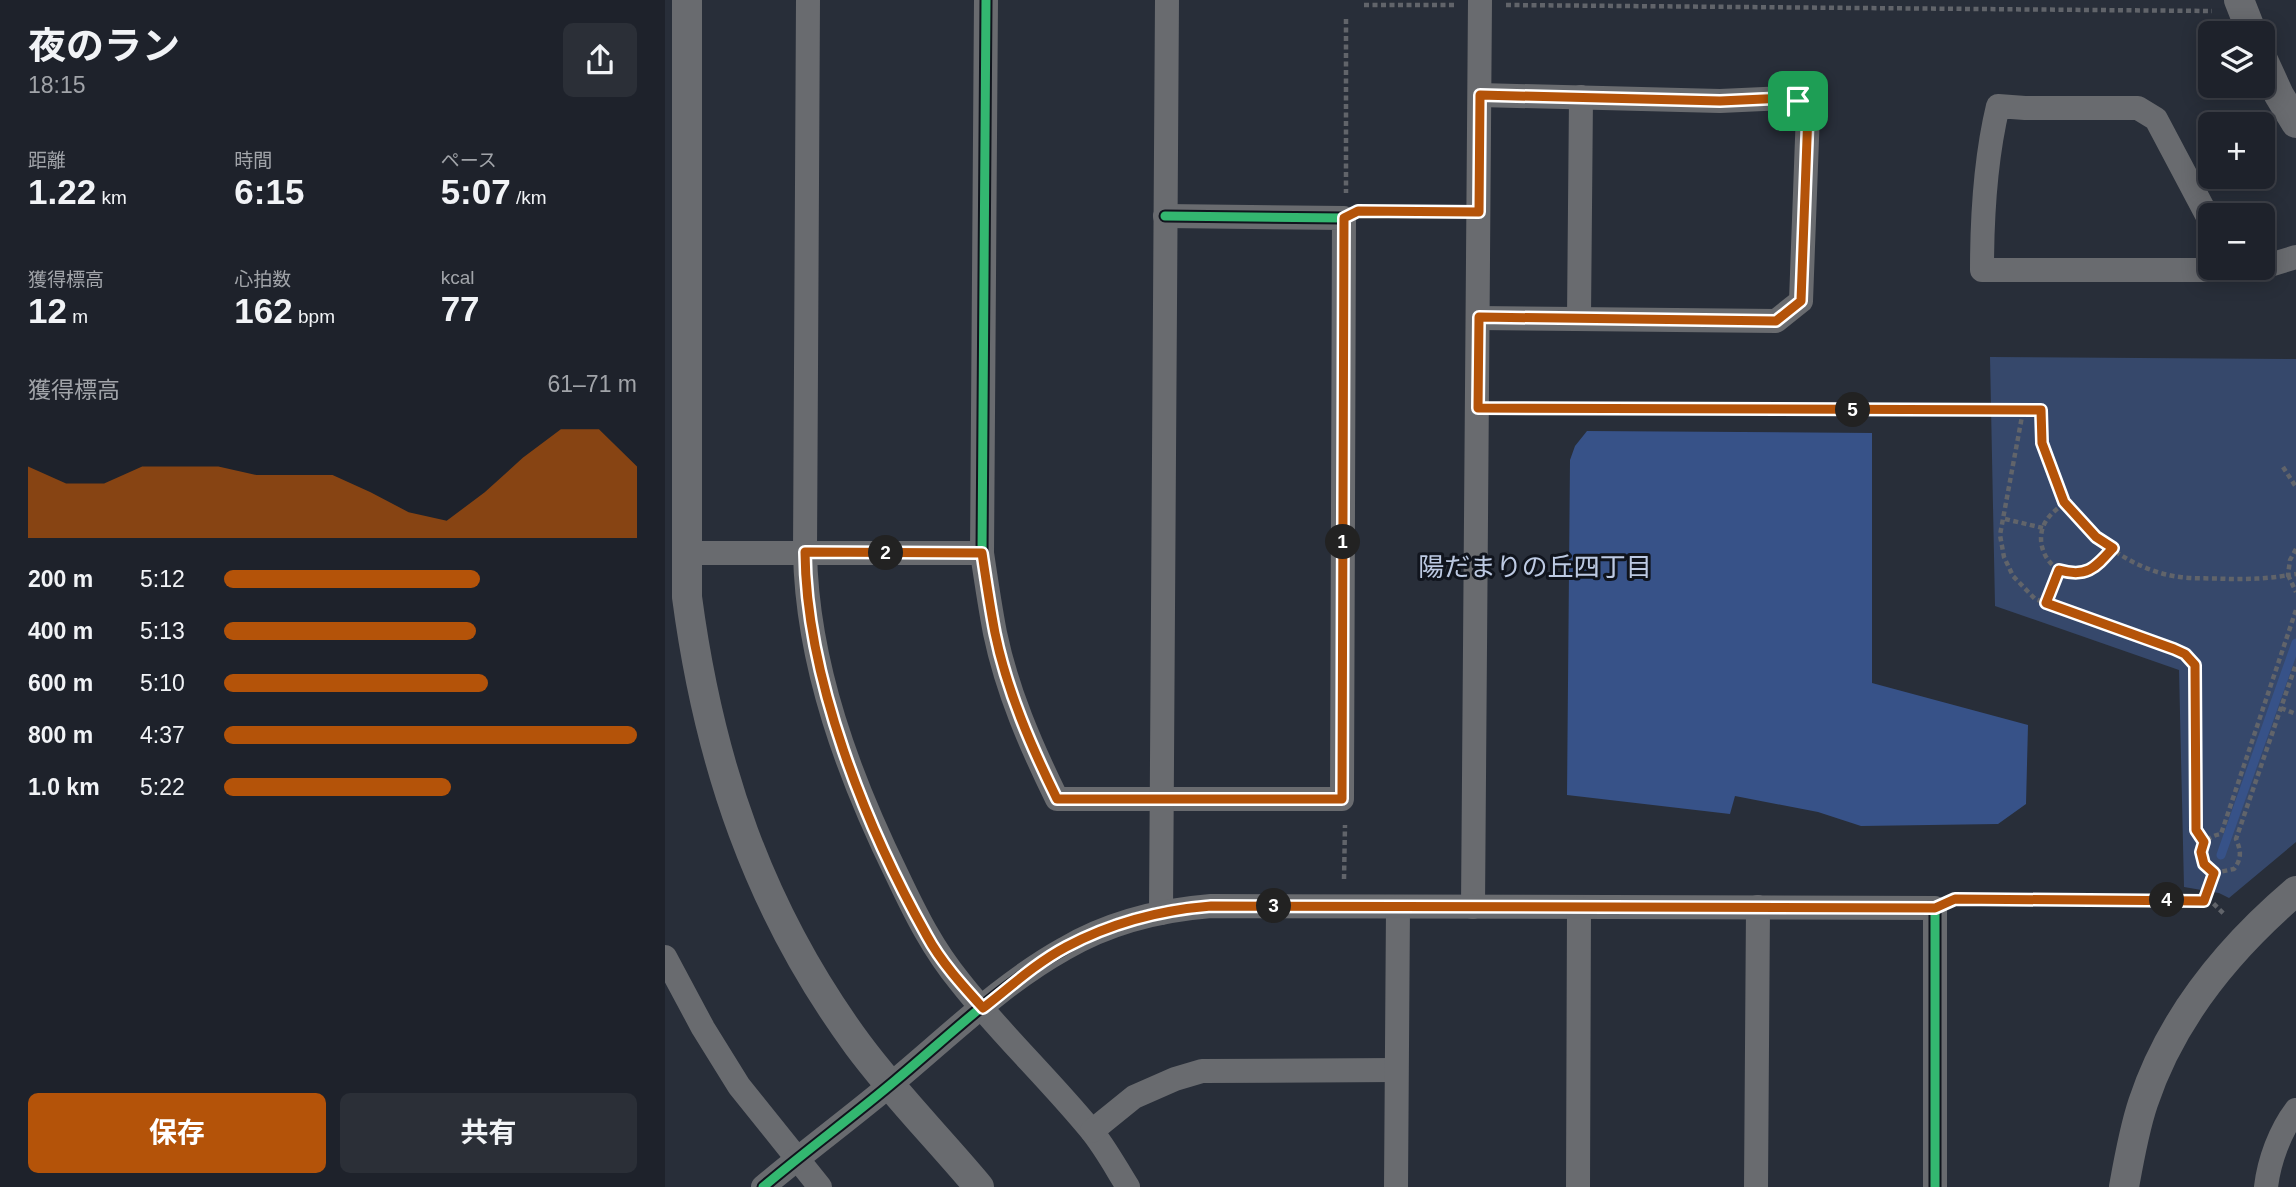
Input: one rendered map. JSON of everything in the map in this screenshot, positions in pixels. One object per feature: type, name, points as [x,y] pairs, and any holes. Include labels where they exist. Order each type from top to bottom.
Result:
[{"type":"street","points":[[687,0],[676,183],[685,553],[687,597],[702,694],[713,743],[740,827],[775,909],[811,973],[847,1030],[890,1085],[979,1187]]},
{"type":"street","points":[[808,0],[805,583],[816,652],[843,747],[877,835],[928,938],[960,983],[1092,1131],[1128,1187]]},
{"type":"street","points":[[986,0],[982,553],[995,634],[1014,699],[1037,758],[1057,799],[1342,799],[1344,218],[1165,216]]},
{"type":"street","points":[[1161,913],[1167,0]]},
{"type":"street","points":[[1473,907],[1480,3]]},
{"type":"street","points":[[2226,5],[2241,21]]},
{"type":"street","points":[[2275,86],[2296,123]]},
{"type":"street","points":[[1479,317],[1776,321],[1801,301],[1808,112],[1798,101],[1787,98],[1720,101],[1480,95]]},
{"type":"street","points":[[1579,318],[1581,97]]},
{"type":"street","points":[[2198,268],[1982,270],[1985,177],[1989,140],[1998,106],[2139,108],[2156,119],[2201,203]]},
{"type":"street","points":[[2275,262],[2296,257]]},
{"type":"street","points":[[685,553],[982,553]]},
{"type":"street","points":[[2124,1187],[2143,1102],[2170,1041],[2207,981],[2240,942],[2296,891]]},
{"type":"street","points":[[763,1187],[983,1008],[1035,967],[1065,948],[1098,932],[1161,913],[1211,906],[1935,908],[1935,1187]]},
{"type":"street","points":[[1396,1187],[1398,907]]},
{"type":"street","points":[[1756,1187],[1758,907]]},
{"type":"street","points":[[1578,1187],[1580,908]]},
{"type":"street","points":[[665,957],[719,1056],[739,1086],[820,1187]]},
{"type":"street","points":[[1092,1131],[1134,1097],[1175,1079],[1202,1071],[1396,1070]]},
{"type":"street","points":[[2266,1187],[2275,1151],[2288,1120],[2296,1110]]},
{"type":"path","points":[[1364,5],[2226,5]]},
{"type":"path","points":[[1344,218],[1346,19]]},
{"type":"path","points":[[1344,218],[1358,211],[1479,212]]},
{"type":"path","points":[[1478,408],[2041,410],[2042,443],[2064,502],[2096,537],[2113,548],[2151,569],[2179,577],[2269,579],[2296,574]]},
{"type":"path","points":[[2023,411],[2000,535],[2004,557],[2013,576],[2035,599],[2174,649],[2185,654],[2195,665],[2196,830],[2204,842]]},
{"type":"path","points":[[2283,467],[2296,487]]},
{"type":"path","points":[[2064,502],[2050,514],[2043,528],[2042,550],[2048,562],[2059,570],[2074,574],[2086,572],[2098,565],[2113,548]]},
{"type":"path","points":[[2005,519],[2043,528]]},
{"type":"path","points":[[2296,550],[2288,575],[2296,592]]},
{"type":"path","points":[[2046,603],[2059,570]]},
{"type":"path","points":[[2214,873],[2204,864],[2201,852],[2204,842],[2221,834],[2296,610]]},
{"type":"path","points":[[2214,873],[2234,869],[2239,862],[2241,851],[2236,839],[2296,664]]},
{"type":"path","points":[[2281,708],[2296,715]]},
{"type":"path","points":[[1342,799],[1345,814],[1344,887]]},
{"type":"path","points":[[2204,901],[2214,873]]},
{"type":"path","points":[[1935,908],[1955,899],[2204,901],[2213,903],[2225,915]]},
{"type":"shaded area","points":[[1990,357],[2296,359],[2296,842],[2229,898],[2219,893],[2184,887],[2179,670],[1995,606]]},
{"type":"shaded area","points":[[1587,431],[1872,433],[1872,683],[2028,725],[2026,804],[1998,824],[1861,826],[1818,812],[1735,796],[1730,814],[1567,795],[1570,460],[1575,446]]},
{"type":"waterway","points":[[2221,855],[2296,643]]},
{"type":"cycle path","points":[[986,0],[982,553],[1000,655],[1013,697],[1038,759],[1057,799],[1342,799],[1344,218],[1165,216]]},
{"type":"cycle path","points":[[763,1187],[879,1094],[977,1010],[1041,963],[1081,940],[1117,925],[1173,911],[1211,906],[1935,908],[1935,1187]]},
{"type":"district","name":"陽だまりの丘四丁目","points":[[1535,567]]},
{"type":"route","points":[[1480,95],[1720,101],[1787,98],[1798,101],[1808,112],[1801,301],[1776,321],[1479,317],[1478,408],[2041,410],[2042,443],[2064,502],[2096,537],[2113,548],[2098,565],[2086,572],[2074,574],[2059,570],[2046,603],[2174,649],[2185,654],[2195,665],[2196,830],[2204,842],[2201,852],[2204,864],[2214,873],[2204,901],[1955,899],[1935,908],[1187,908],[1128,922],[1098,932],[1065,948],[1035,967],[983,1008],[960,983],[928,938],[877,835],[843,747],[816,652],[805,583],[805,552],[982,553],[995,634],[1014,699],[1037,758],[1057,799],[1342,799],[1344,218],[1358,211],[1479,212],[1480,95]]}]
